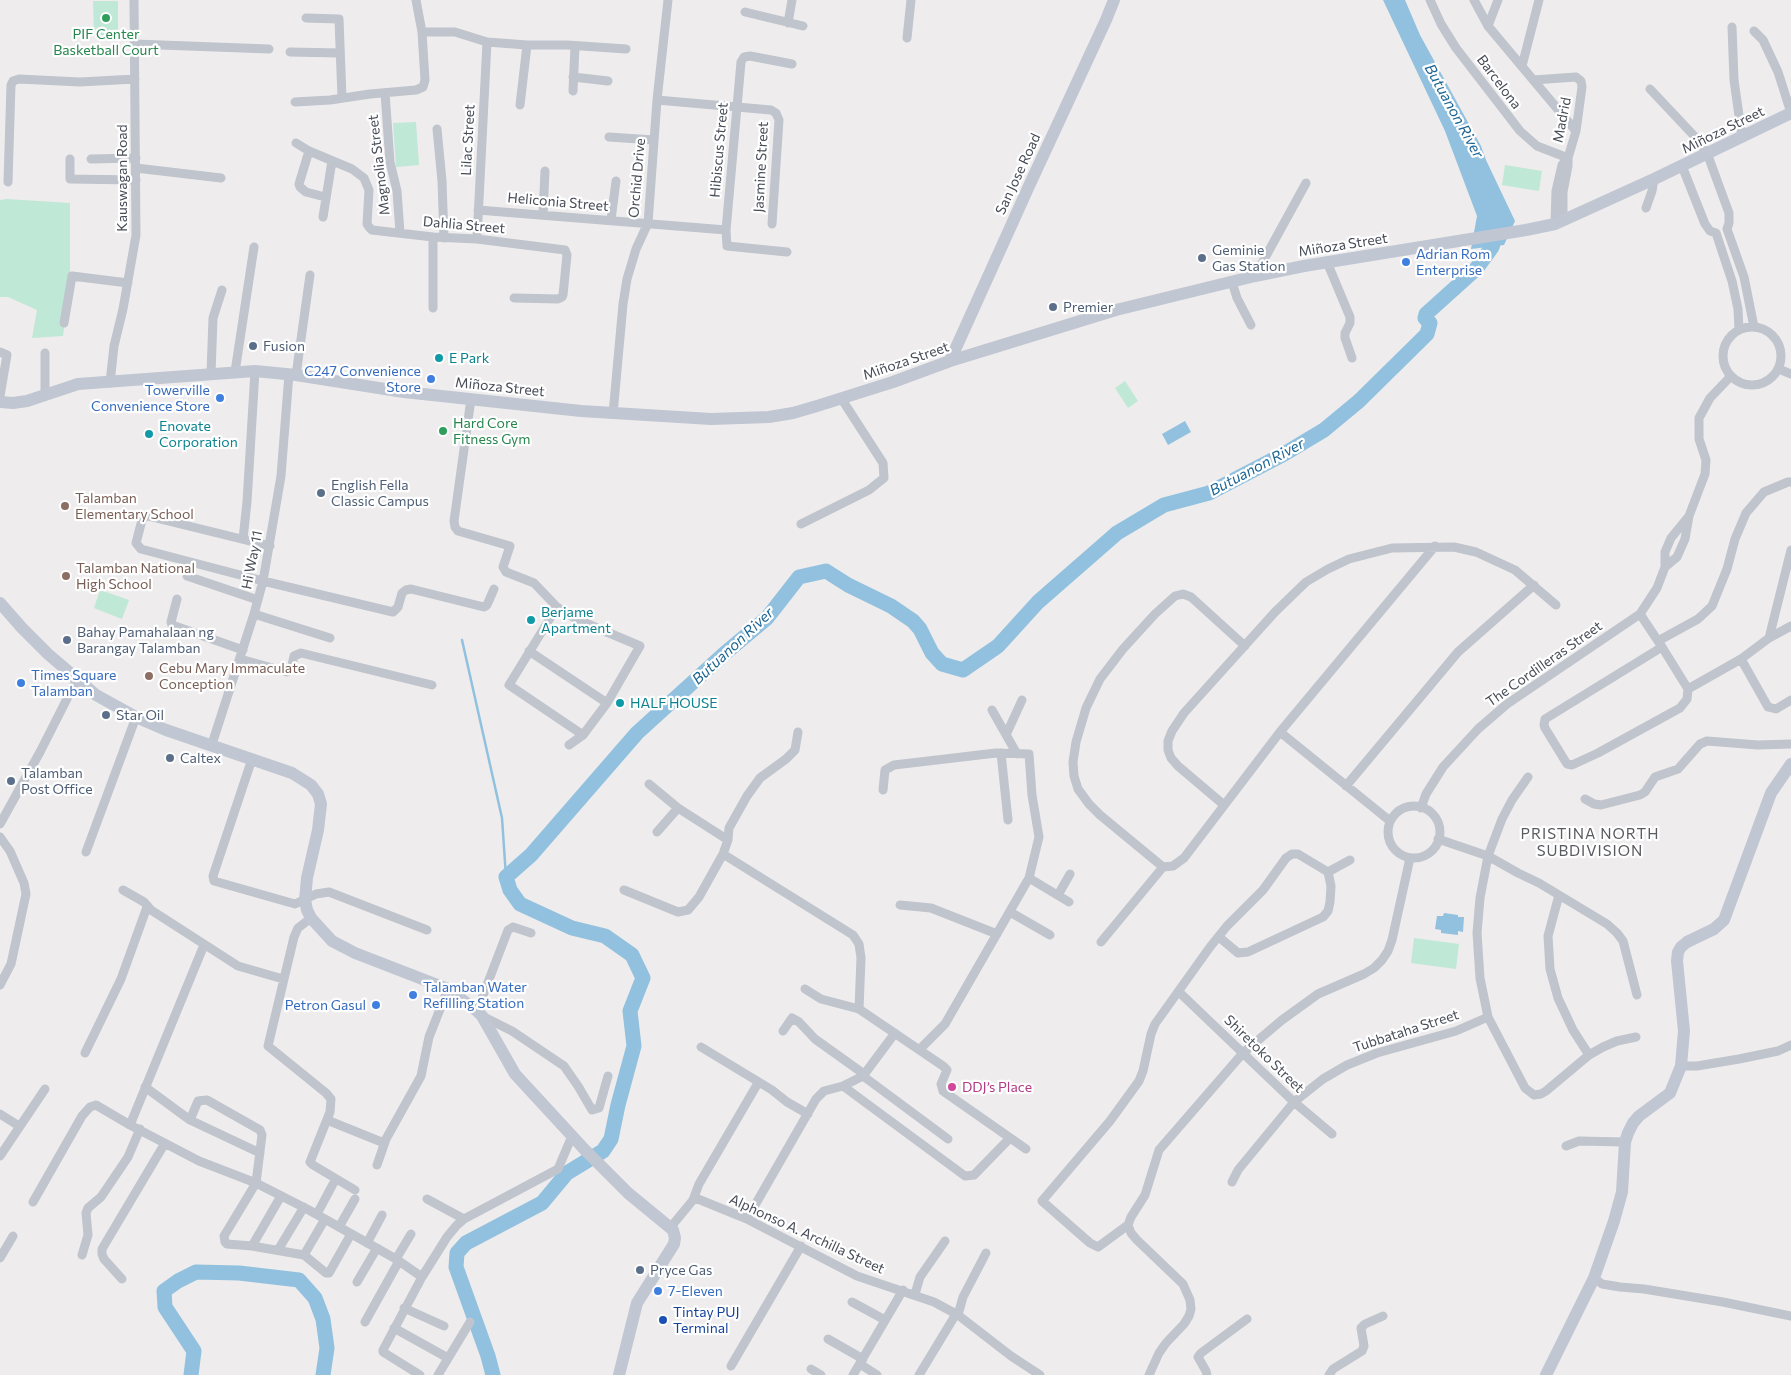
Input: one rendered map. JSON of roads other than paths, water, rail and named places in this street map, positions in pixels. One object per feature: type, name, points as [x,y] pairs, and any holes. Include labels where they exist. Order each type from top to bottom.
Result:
[{"type":"main road","name":"San Jose Road","points":[[950,361],[1114,0]]},
{"type":"main road","name":"Miñoza Street","points":[[0,402],[20,402],[78,384],[255,371],[404,392],[613,414],[711,419],[756,418],[793,413],[893,382],[950,361],[1116,310],[1255,276],[1327,262],[1526,230],[1559,222],[1682,166],[1791,113]]},
{"type":"main road","points":[[0,603],[34,641],[96,695],[166,730],[212,744],[292,773],[311,785],[318,794],[322,804],[318,830],[306,878],[305,900],[311,918],[332,941],[355,953],[448,989],[479,1013],[515,1074],[585,1150],[628,1193],[673,1232],[674,1244],[637,1303],[619,1375]]},
{"type":"main road","points":[[1546,1375],[1594,1278],[1614,1221],[1622,1192],[1625,1142],[1632,1123],[1670,1093],[1681,1066],[1684,1031],[1678,976],[1678,952],[1687,942],[1714,929],[1724,920],[1771,793],[1791,764]]},
{"type":"street","name":"Kauswagan Road","points":[[110,383],[114,346],[136,235],[134,0]]},
{"type":"street","points":[[295,102],[420,89],[423,87],[425,80],[422,32],[416,0]]},
{"type":"street","points":[[663,0],[668,0]]},
{"type":"street","name":"Orchid Drive","points":[[613,414],[627,279],[636,249],[648,223],[657,100],[668,0]]},
{"type":"street","points":[[788,23],[792,0]]},
{"type":"street","points":[[907,38],[911,0]]},
{"type":"street","name":"Barcelona","points":[[1430,0],[1441,24],[1456,48],[1520,131],[1537,146],[1568,158]]},
{"type":"street","points":[[1474,0],[1488,26],[1576,131]]},
{"type":"street","points":[[1488,26],[1498,0]]},
{"type":"street","points":[[1522,66],[1539,0]]},
{"type":"street","points":[[745,12],[803,26]]},
{"type":"street","points":[[306,18],[339,19],[342,98]]},
{"type":"street","points":[[1732,27],[1734,80],[1742,137]]},
{"type":"street","points":[[1754,30],[1763,40],[1778,72],[1791,113]]},
{"type":"street","points":[[422,32],[455,32],[487,42],[626,49]]},
{"type":"street","name":"Lilac Street","points":[[477,239],[487,42]]},
{"type":"street","points":[[134,44],[270,50]]},
{"type":"street","points":[[520,105],[527,44]]},
{"type":"street","points":[[573,91],[575,46]]},
{"type":"street","points":[[290,52],[340,53]]},
{"type":"street","name":"Hibiscus Street","points":[[787,252],[727,246],[726,230],[741,62],[744,58],[750,56],[792,64]]},
{"type":"street","points":[[574,77],[608,81]]},
{"type":"street","name":"Madrid","points":[[1533,80],[1576,77],[1581,81],[1582,88],[1576,131],[1568,158],[1562,165],[1556,190],[1559,222]]},
{"type":"street","points":[[8,182],[11,85],[13,81],[19,79],[80,82],[135,79]]},
{"type":"street","points":[[1650,89],[1708,153],[1729,213],[1727,229],[1744,277],[1754,327]]},
{"type":"street","name":"Magnolia Street","points":[[385,92],[390,162],[397,191],[400,233]]},
{"type":"street","points":[[657,100],[736,107]]},
{"type":"street","name":"Jasmine Street","points":[[736,107],[771,110],[776,113],[779,120],[772,224]]},
{"type":"street","points":[[437,130],[442,181],[444,238]]},
{"type":"street","points":[[608,137],[654,140]]},
{"type":"street","points":[[296,142],[309,151],[332,161],[323,217]]},
{"type":"street","points":[[309,151],[298,184],[303,190],[325,197]]},
{"type":"street","points":[[70,159],[70,179],[136,180]]},
{"type":"street","points":[[91,159],[136,163],[221,178]]},
{"type":"street","name":"Dahlia Street","points":[[332,161],[352,169],[367,182],[369,190],[368,227],[372,230],[562,249],[568,255],[564,295],[562,297],[558,299],[514,298]]},
{"type":"street","points":[[1682,166],[1705,224],[1710,231],[1716,232],[1727,229]]},
{"type":"street","points":[[543,215],[545,171]]},
{"type":"street","points":[[1646,208],[1654,179]]},
{"type":"street","points":[[611,220],[616,181]]},
{"type":"street","points":[[1255,276],[1306,183]]},
{"type":"street","name":"Heliconia Street","points":[[478,210],[726,230]]},
{"type":"street","points":[[1716,232],[1732,281],[1738,309],[1739,330]]},
{"type":"street","points":[[433,237],[433,308]]},
{"type":"street","points":[[236,372],[254,247]]},
{"type":"street","points":[[1327,262],[1350,317],[1345,338],[1352,358]]},
{"type":"street","name":"Hi Way 11","points":[[212,744],[263,581],[284,454],[292,375],[310,275]]},
{"type":"street","points":[[64,323],[72,276],[128,283]]},
{"type":"street","points":[[1232,282],[1237,298],[1251,325]]},
{"type":"street","points":[[211,374],[213,318],[222,290]]},
{"type":"street","points":[[1754,327],[1765,330],[1774,336],[1780,346],[1782,358],[1779,369],[1773,377],[1757,385],[1748,385],[1739,382],[1731,376],[1723,360],[1723,351],[1726,342],[1732,335],[1739,330],[1754,327]]},
{"type":"street","points":[[0,352],[7,355],[0,396]]},
{"type":"street","points":[[45,353],[45,394]]},
{"type":"street","points":[[1779,369],[1791,374]]},
{"type":"street","points":[[243,539],[255,371]]},
{"type":"street","name":"The Cordilleras Street","points":[[1665,567],[1677,557],[1686,536],[1689,516],[1705,474],[1706,460],[1699,438],[1699,418],[1710,398],[1731,376]]},
{"type":"street","points":[[801,524],[869,490],[884,478],[883,463],[841,398]]},
{"type":"street","points":[[471,399],[454,522],[455,527],[458,531],[510,546],[504,569],[506,572],[534,583],[557,607],[576,619],[640,646],[607,703],[583,735],[569,745]]},
{"type":"street","points":[[1640,614],[1660,644],[1688,689],[1687,699],[1680,708],[1576,764],[1570,765],[1566,762],[1545,728],[1544,722],[1546,719],[1660,644],[1698,619],[1712,606],[1728,569],[1735,540],[1746,512],[1764,492],[1791,482]]},
{"type":"street","points":[[270,546],[148,516],[142,520],[136,543],[141,548],[263,581],[393,612],[398,607],[402,593],[406,590],[484,607],[488,605],[494,589]]},
{"type":"street","name":"The Cordilleras Street","points":[[1421,808],[1426,794],[1443,767],[1461,746],[1492,716],[1528,689],[1583,654],[1640,614],[1656,588],[1665,567],[1665,552],[1670,538],[1674,531],[1689,516]]},
{"type":"street","points":[[1245,646],[1191,597],[1183,594],[1175,596],[1155,614],[1123,649],[1100,678],[1086,708],[1076,742],[1073,762],[1074,776],[1078,789],[1100,815],[1163,867],[1170,867],[1184,858],[1280,732],[1435,546]]},
{"type":"street","points":[[1224,805],[1178,766],[1168,750],[1168,741],[1184,714],[1290,597],[1306,582],[1328,569],[1374,551],[1392,548],[1454,547],[1476,552],[1516,570],[1556,605]]},
{"type":"street","points":[[1769,638],[1791,550]]},
{"type":"street","points":[[187,576],[258,600]]},
{"type":"street","points":[[1346,786],[1458,652],[1534,585]]},
{"type":"street","points":[[177,599],[171,622],[172,625],[287,672],[291,670],[294,656],[301,653],[432,685]]},
{"type":"street","points":[[557,607],[509,685],[583,735]]},
{"type":"street","points":[[254,614],[330,638]]},
{"type":"street","points":[[1688,689],[1741,659],[1769,638],[1791,626]]},
{"type":"street","points":[[530,651],[607,703]]},
{"type":"street","points":[[1741,659],[1768,707],[1776,709],[1791,700]]},
{"type":"street","points":[[0,824],[40,752],[77,679]]},
{"type":"street","points":[[1006,735],[1022,700]]},
{"type":"street","points":[[992,710],[1017,754]]},
{"type":"street","points":[[86,852],[136,716]]},
{"type":"street","points":[[624,890],[678,912],[688,910],[699,897],[723,854],[728,840],[729,828],[746,796],[760,778],[795,750],[798,732]]},
{"type":"street","points":[[1280,732],[1390,821]]},
{"type":"street","points":[[1585,799],[1601,805],[1640,795],[1645,792],[1655,777],[1678,769],[1700,744],[1707,741],[1758,745],[1791,744]]},
{"type":"street","points":[[1001,753],[1008,820]]},
{"type":"street","points":[[883,790],[885,770],[894,765],[1001,753],[1029,754],[1032,796],[1039,837],[1029,878],[946,1024],[920,1049]]},
{"type":"street","points":[[252,759],[213,876],[214,881],[289,904],[295,904],[316,894],[329,892],[427,930]]},
{"type":"street","points":[[1528,777],[1512,800],[1488,856],[1480,898],[1477,933],[1480,978],[1488,1018],[1525,1088],[1534,1094],[1546,1091],[1589,1055],[1617,1041],[1636,1037]]},
{"type":"street","points":[[649,784],[678,808],[728,840]]},
{"type":"street","points":[[657,832],[678,808]]},
{"type":"street","points":[[1421,808],[1432,814],[1436,820],[1439,832],[1438,839],[1428,854],[1410,858],[1396,851],[1388,837],[1388,829],[1390,821],[1398,812],[1403,809],[1421,808]]},
{"type":"street","points":[[0,837],[10,850],[24,882],[26,894],[10,964],[0,985]]},
{"type":"street","points":[[1438,839],[1488,856],[1559,895],[1617,933],[1623,941],[1637,995]]},
{"type":"street","points":[[723,854],[853,935],[859,944],[859,1009]]},
{"type":"street","points":[[1328,872],[1303,856],[1298,854],[1290,855],[1263,890],[1219,937],[1155,1024],[1151,1034],[1144,1071],[1139,1081],[1110,1121],[1042,1201],[1090,1243],[1098,1246],[1128,1225],[1145,1195],[1159,1150],[1243,1053],[1282,1020],[1318,994],[1364,974],[1382,960],[1392,940],[1410,858]]},
{"type":"street","points":[[1328,872],[1350,860]]},
{"type":"street","points":[[1101,942],[1163,867]]},
{"type":"street","points":[[1219,937],[1238,953],[1248,952],[1323,917],[1328,910],[1330,902],[1328,872]]},
{"type":"street","points":[[1058,895],[1070,874]]},
{"type":"street","points":[[1029,878],[1070,902]]},
{"type":"street","points":[[123,890],[144,902],[147,907],[238,966],[283,979]]},
{"type":"street","points":[[1559,895],[1548,936],[1550,969],[1558,998],[1573,1030],[1589,1055]]},
{"type":"street","points":[[900,905],[930,908],[997,934]]},
{"type":"street","points":[[86,1053],[121,978],[147,907]]},
{"type":"street","points":[[1010,912],[1050,936]]},
{"type":"street","points":[[311,918],[298,928],[294,937],[268,1046],[331,1099],[330,1112],[310,1162],[355,1195],[339,1227]]},
{"type":"street","points":[[531,933],[513,927],[508,930],[479,1013],[512,1031],[564,1066],[592,1110],[600,1108],[608,1076]]},
{"type":"street","points":[[130,1125],[204,945]]},
{"type":"street","points":[[378,1165],[384,1143],[421,1076],[429,1037],[448,989]]},
{"type":"street","points":[[805,989],[821,999],[859,1009],[920,1049],[947,1070],[941,1084],[944,1091],[1026,1149]]},
{"type":"street","name":"Shiretoko Street","points":[[1179,992],[1294,1102],[1332,1134]]},
{"type":"street","points":[[783,1030],[792,1018],[799,1022],[815,1039],[948,1139]]},
{"type":"street","name":"Tubbataha Street","points":[[1232,1182],[1238,1170],[1294,1102],[1323,1080],[1347,1065],[1377,1053],[1456,1031],[1488,1018]]},
{"type":"street","points":[[747,1219],[816,1099],[824,1090],[843,1086],[863,1075],[895,1033]]},
{"type":"street","points":[[1681,1066],[1697,1066],[1739,1059],[1778,1051],[1791,1045]]},
{"type":"street","points":[[701,1047],[808,1114]]},
{"type":"street","points":[[673,1232],[693,1200],[699,1184],[758,1083]]},
{"type":"street","points":[[843,1086],[964,1176],[974,1176],[1010,1138]]},
{"type":"street","points":[[145,1087],[190,1120],[260,1153]]},
{"type":"street","points":[[0,1156],[45,1089]]},
{"type":"street","points":[[190,1120],[198,1101],[207,1100],[260,1130],[260,1153],[256,1183],[224,1236],[227,1244],[252,1246],[304,1255],[326,1273],[329,1273],[351,1234]]},
{"type":"street","points":[[32,1202],[82,1116],[93,1105],[99,1106],[165,1144],[208,1165],[256,1183],[304,1207],[367,1242],[422,1276]]},
{"type":"street","points":[[0,1114],[19,1126]]},
{"type":"street","points":[[327,1120],[384,1143]]},
{"type":"street","points":[[82,1255],[88,1235],[86,1213],[88,1208],[101,1197],[128,1157],[140,1129]]},
{"type":"street","points":[[420,1375],[383,1352],[383,1350],[422,1276],[456,1225],[558,1169],[572,1136]]},
{"type":"street","points":[[1566,1146],[1579,1141],[1625,1142]]},
{"type":"street","points":[[122,1279],[104,1258],[102,1249],[165,1144]]},
{"type":"street","points":[[304,1255],[333,1184]]},
{"type":"street","points":[[252,1246],[281,1196]]},
{"type":"street","name":"Alphonso A. Archilla Street","points":[[693,1200],[698,1199],[747,1219],[857,1276],[915,1294],[934,1302],[957,1314],[1011,1356],[1036,1372]]},
{"type":"street","points":[[427,1200],[464,1219]]},
{"type":"street","points":[[278,1250],[304,1207]]},
{"type":"street","points":[[367,1242],[382,1215]]},
{"type":"street","points":[[1128,1225],[1138,1240],[1176,1276],[1190,1300],[1191,1309],[1189,1316],[1166,1343],[1151,1371],[1145,1375]]},
{"type":"street","points":[[365,1322],[411,1234]]},
{"type":"street","points":[[0,1258],[13,1236]]},
{"type":"street","points":[[915,1294],[920,1277],[945,1241]]},
{"type":"street","points":[[731,1366],[800,1246]]},
{"type":"street","points":[[356,1282],[377,1248]]},
{"type":"street","points":[[919,1375],[957,1314],[963,1297],[986,1252]]},
{"type":"street","points":[[1594,1278],[1602,1284],[1723,1302],[1791,1316]]},
{"type":"street","points":[[853,1375],[903,1290]]},
{"type":"street","points":[[852,1302],[885,1320]]},
{"type":"street","points":[[404,1308],[444,1326]]},
{"type":"street","points":[[1328,1375],[1333,1369],[1362,1351],[1364,1346],[1361,1328],[1365,1324],[1383,1316]]},
{"type":"street","points":[[1207,1375],[1198,1357],[1247,1319]]},
{"type":"street","points":[[438,1375],[470,1322]]},
{"type":"street","points":[[394,1328],[448,1358]]},
{"type":"street","points":[[828,1339],[861,1361],[877,1375]]},
{"type":"street","points":[[811,1369],[820,1375]]},
{"type":"water","points":[[1383,0],[1405,0],[1420,35],[1481,146],[1515,221],[1504,245],[1471,249],[1477,216],[1445,131]]},
{"type":"water","points":[[1185,421],[1191,432],[1168,445],[1162,434]]},
{"type":"water","points":[[1444,913],[1464,917],[1463,932],[1458,931],[1458,935],[1441,933],[1441,930],[1435,929],[1437,916],[1443,916]]},
{"type":"waterway","name":"Butuanon River","points":[[493,1375],[456,1267],[457,1253],[466,1243],[542,1203],[567,1173],[603,1151],[611,1139],[634,1046],[630,1011],[643,978],[632,955],[605,936],[572,928],[520,904],[510,890],[506,877],[531,855],[637,733],[724,654],[767,618],[799,577],[826,571],[848,585],[891,606],[913,621],[920,629],[932,653],[942,664],[963,670],[998,646],[1038,602],[1117,533],[1164,505],[1209,493],[1284,454],[1324,430],[1359,401],[1427,334],[1430,323],[1425,318],[1426,314],[1476,269],[1492,247],[1498,228]]},
{"type":"waterway","points":[[462,640],[502,818],[506,877]]},
{"type":"waterway","name":"Butuanon River","points":[[191,1375],[194,1351],[165,1307],[164,1291],[196,1272],[239,1273],[299,1280],[315,1298],[323,1319],[327,1348],[323,1375]]},
{"type":"place","name":"PIF Center Basketball Court","points":[[106,18]]},
{"type":"place","name":"Geminie Gas Station","points":[[1202,258]]},
{"type":"place","name":"Adrian Rom Enterprise","points":[[1406,262]]},
{"type":"place","name":"Premier","points":[[1053,307]]},
{"type":"place","name":"Fusion","points":[[253,346]]},
{"type":"place","name":"E Park","points":[[439,358]]},
{"type":"place","name":"C247 Convenience Store","points":[[431,379]]},
{"type":"place","name":"Towerville Convenience Store","points":[[220,398]]},
{"type":"place","name":"Hard Core Fitness Gym","points":[[443,431]]},
{"type":"place","name":"Enovate Corporation","points":[[149,434]]},
{"type":"place","name":"English Fella Classic Campus","points":[[321,493]]},
{"type":"place","name":"Talamban Elementary School","points":[[65,506]]},
{"type":"place","name":"Talamban National High School","points":[[66,576]]},
{"type":"place","name":"Berjame Apartment","points":[[531,620]]},
{"type":"place","name":"Bahay Pamahalaan ng Barangay Talamban","points":[[67,640]]},
{"type":"place","name":"Cebu Mary Immaculate Conception","points":[[149,676]]},
{"type":"place","name":"Times Square Talamban","points":[[21,683]]},
{"type":"place","name":"HALF HOUSE","points":[[620,703]]},
{"type":"place","name":"Star Oil","points":[[106,715]]},
{"type":"place","name":"Caltex","points":[[170,758]]},
{"type":"place","name":"Talamban Post Office","points":[[11,781]]},
{"type":"place","name":"Talamban Water Refilling Station","points":[[413,995]]},
{"type":"place","name":"Petron Gasul","points":[[376,1005]]},
{"type":"place","name":"DDJ’s Place","points":[[952,1087]]},
{"type":"place","name":"Pryce Gas","points":[[640,1270]]},
{"type":"place","name":"7-Eleven","points":[[658,1291]]},
{"type":"place","name":"Tintay PUJ Terminal","points":[[663,1320]]},
{"type":"district","name":"PRISTINA NORTH SUBDIVISION","points":[[1590,842]]}]
